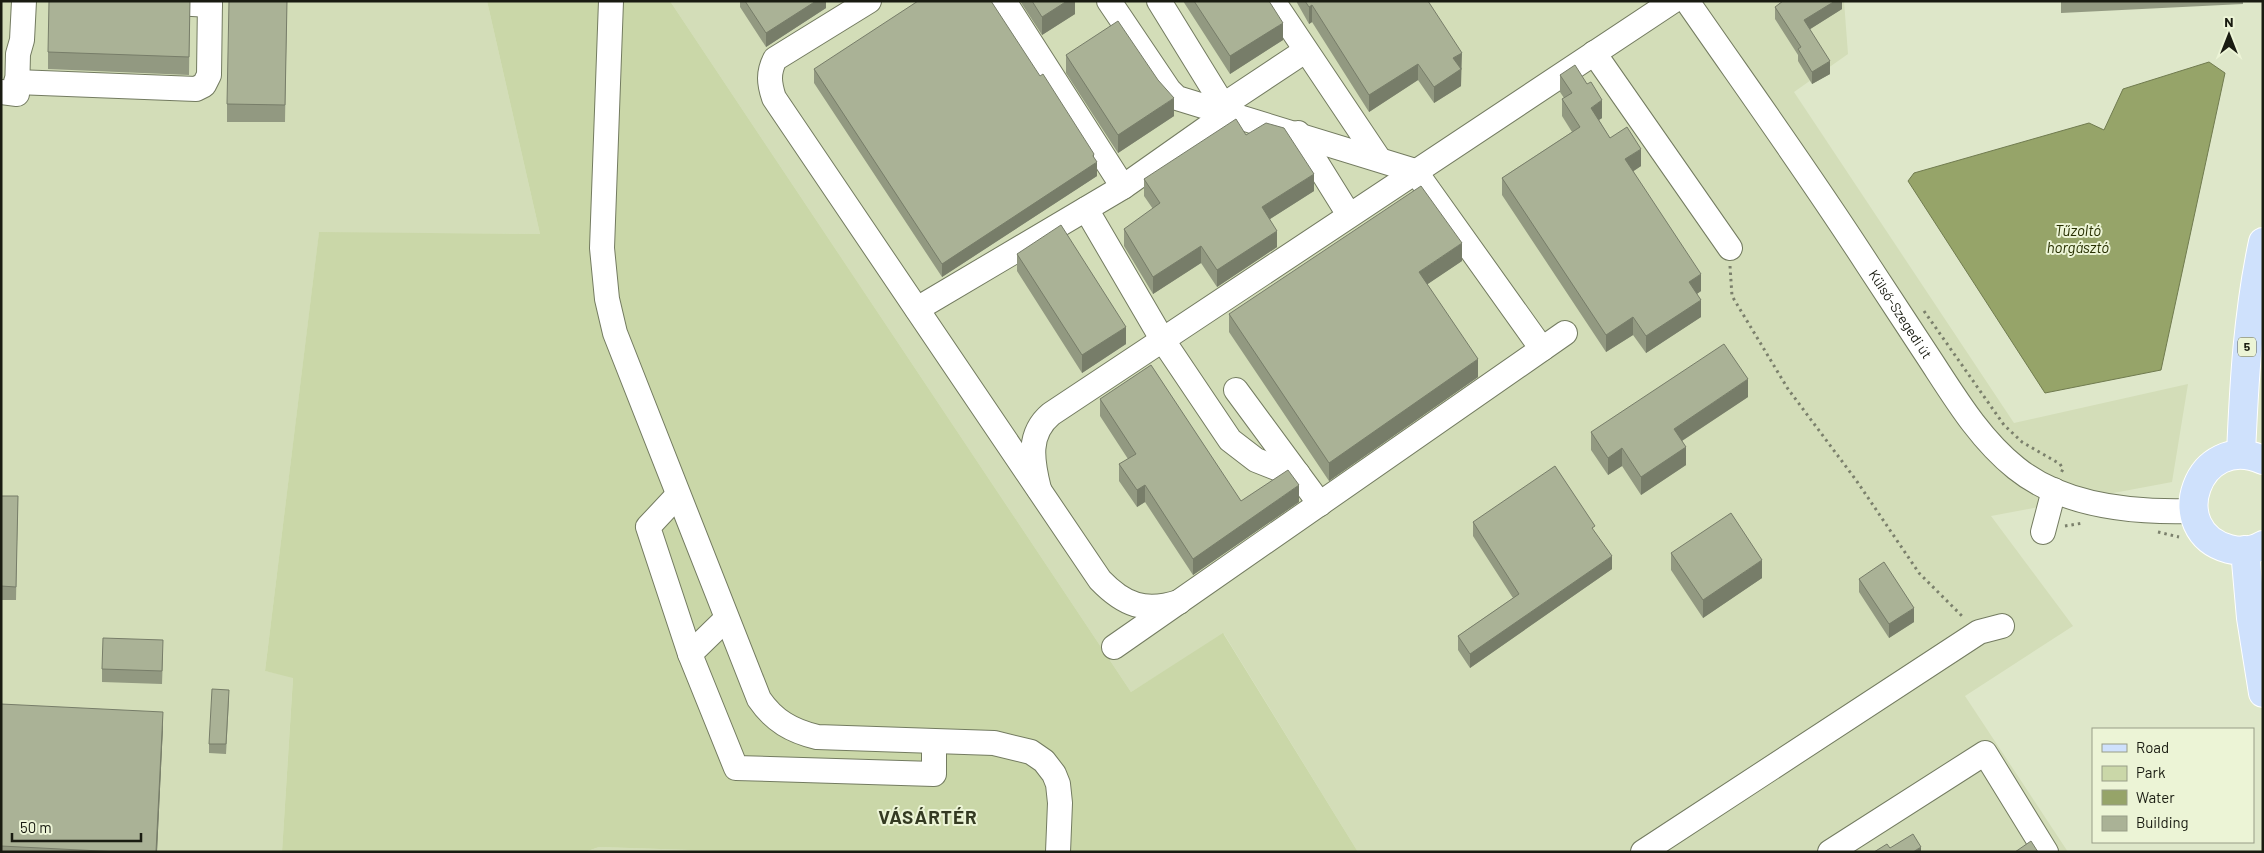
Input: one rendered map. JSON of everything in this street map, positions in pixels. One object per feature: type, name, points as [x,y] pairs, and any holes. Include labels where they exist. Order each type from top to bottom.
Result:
[{"type":"main road","name":"5","points":[[2194,511],[2194,497],[2197,484],[2204,472],[2215,462],[2227,457],[2252,457],[2249,322],[2263,242]]},
{"type":"main road","points":[[2194,511],[2197,522],[2212,540],[2222,547],[2254,548],[2251,618],[2263,693]]},
{"type":"street","points":[[24,1],[22,40],[9,87],[196,89],[204,85],[209,75],[210,3],[140,1]]},
{"type":"street","points":[[611,1],[602,248],[607,299],[615,333],[752,685],[769,713],[798,732],[825,737],[994,743],[1013,746],[1031,752],[1044,761],[1054,774],[1058,784],[1060,803],[1058,852]]},
{"type":"street","points":[[869,1],[775,59],[770,68],[770,88],[774,98],[1100,580],[1119,597],[1144,607],[1153,608],[1178,602]]},
{"type":"street","points":[[1004,1],[1123,187]]},
{"type":"street","points":[[1109,1],[1168,90],[1177,98],[1223,109],[1415,171],[1542,349]]},
{"type":"street","points":[[1158,1],[1223,109]]},
{"type":"street","points":[[1038,489],[1033,462],[1033,450],[1037,428],[1043,420],[1162,339],[1673,1]]},
{"type":"street","name":"Külső-Szegedi út","points":[[1687,1],[1822,194],[1965,413],[2017,469],[2054,490],[2073,497],[2125,510],[2157,512],[2194,511]]},
{"type":"street","points":[[1273,2],[1379,159]]},
{"type":"street","points":[[917,309],[1123,187],[1223,109],[1305,51]]},
{"type":"street","points":[[1594,53],[1730,248]]},
{"type":"street","points":[[1298,134],[1349,215]]},
{"type":"street","points":[[1086,209],[1162,339],[1230,440],[1256,460],[1284,472],[1298,474]]},
{"type":"street","points":[[1114,647],[1565,333]]},
{"type":"street","points":[[1236,390],[1320,504]]},
{"type":"street","points":[[2043,532],[2054,490]]},
{"type":"street","points":[[678,496],[648,527],[690,654],[736,768],[934,774],[934,742]]},
{"type":"street","points":[[690,654],[726,619]]},
{"type":"street","points":[[1643,852],[1979,632],[2002,626]]},
{"type":"street","points":[[825,737],[826,770]]},
{"type":"street","points":[[1830,852],[1985,753],[2046,852]]},
{"type":"path","points":[[1730,248],[1732,296],[1788,389],[1856,480],[1919,573],[1979,632]]},
{"type":"path","points":[[1921,306],[2004,425],[2022,442],[2060,464],[2063,469],[2054,490]]},
{"type":"path","points":[[2043,532],[2058,527],[2087,522]]},
{"type":"path","points":[[2150,531],[2187,538]]},
{"type":"shaded area","points":[[1,1],[487,1],[540,234],[319,233],[265,671],[293,677],[282,852],[1,852]]},
{"type":"shaded area","points":[[670,1],[1844,1],[1848,54],[1794,92],[2014,423],[2188,384],[2172,482],[1991,516],[2073,626],[1965,696],[2068,852],[1358,852],[1224,634],[1131,692]]},
{"type":"shaded area","points":[[599,847],[751,852],[585,852]]},
{"type":"green space","points":[[487,1],[670,1],[1131,692],[1223,633],[1358,852],[751,852],[599,847],[585,852],[282,852],[293,678],[265,671],[319,232],[540,234]]},
{"type":"water","name":"Tűzoltó horgásztó","points":[[2209,62],[2225,73],[2161,370],[2045,393],[1908,181],[1914,173],[2089,123],[2104,130],[2123,89]]},
{"type":"building","points":[[49,1],[190,1],[189,57],[48,52]]},
{"type":"building","points":[[229,1],[287,1],[285,105],[227,104]]},
{"type":"building","points":[[745,1],[816,1],[766,33]]},
{"type":"building","points":[[918,1],[991,1],[1040,76],[1043,74],[1094,154],[1093,156],[1097,162],[942,264],[814,69]]},
{"type":"building","points":[[1032,1],[1067,1],[1042,17]]},
{"type":"building","points":[[1194,1],[1269,1],[1283,23],[1230,56]]},
{"type":"building","points":[[1305,1],[1428,1],[1462,53],[1453,58],[1461,69],[1434,87],[1418,64],[1369,95],[1312,5],[1309,7]]},
{"type":"building","points":[[1783,1],[1835,1],[1804,20],[1830,61],[1812,72],[1798,49],[1801,47],[1775,7]]},
{"type":"building","points":[[1118,21],[1158,80],[1174,98],[1118,135],[1066,55]]},
{"type":"building","points":[[1575,65],[1587,84],[1591,82],[1602,100],[1591,108],[1610,138],[1627,127],[1641,149],[1625,159],[1701,274],[1689,282],[1701,300],[1646,336],[1633,317],[1606,335],[1502,178],[1580,127],[1562,99],[1572,93],[1560,75]]},
{"type":"building","points":[[1236,119],[1246,135],[1266,123],[1284,128],[1314,174],[1262,207],[1277,231],[1217,270],[1201,246],[1153,277],[1124,229],[1160,203],[1144,179]]},
{"type":"building","points":[[1421,186],[1462,243],[1419,272],[1478,359],[1329,463],[1229,314]]},
{"type":"building","points":[[1061,225],[1126,327],[1082,355],[1017,254]]},
{"type":"building","points":[[1724,344],[1748,379],[1674,429],[1686,447],[1641,477],[1622,448],[1608,458],[1591,432]]},
{"type":"building","points":[[1151,365],[1241,501],[1288,470],[1299,485],[1193,559],[1145,485],[1137,490],[1119,464],[1136,454],[1100,399]]},
{"type":"building","points":[[1555,466],[1595,526],[1592,528],[1612,556],[1470,654],[1458,636],[1519,594],[1473,522]]},
{"type":"building","points":[[1,496],[18,496],[16,587],[1,586]]},
{"type":"building","points":[[1731,513],[1762,560],[1703,600],[1671,553]]},
{"type":"building","points":[[1884,562],[1914,608],[1889,624],[1859,579]]},
{"type":"building","points":[[103,638],[163,640],[162,671],[102,669]]},
{"type":"building","points":[[212,689],[229,690],[226,744],[209,744]]},
{"type":"building","points":[[1,704],[163,712],[156,852],[1,846]]},
{"type":"building","points":[[1913,834],[1921,847],[1913,852],[1874,852],[1887,844],[1890,848]]},
{"type":"building","points":[[2031,841],[2038,852],[2015,852]]},
{"type":"district","name":"VÁSÁRTÉR","points":[[928,817]]}]
